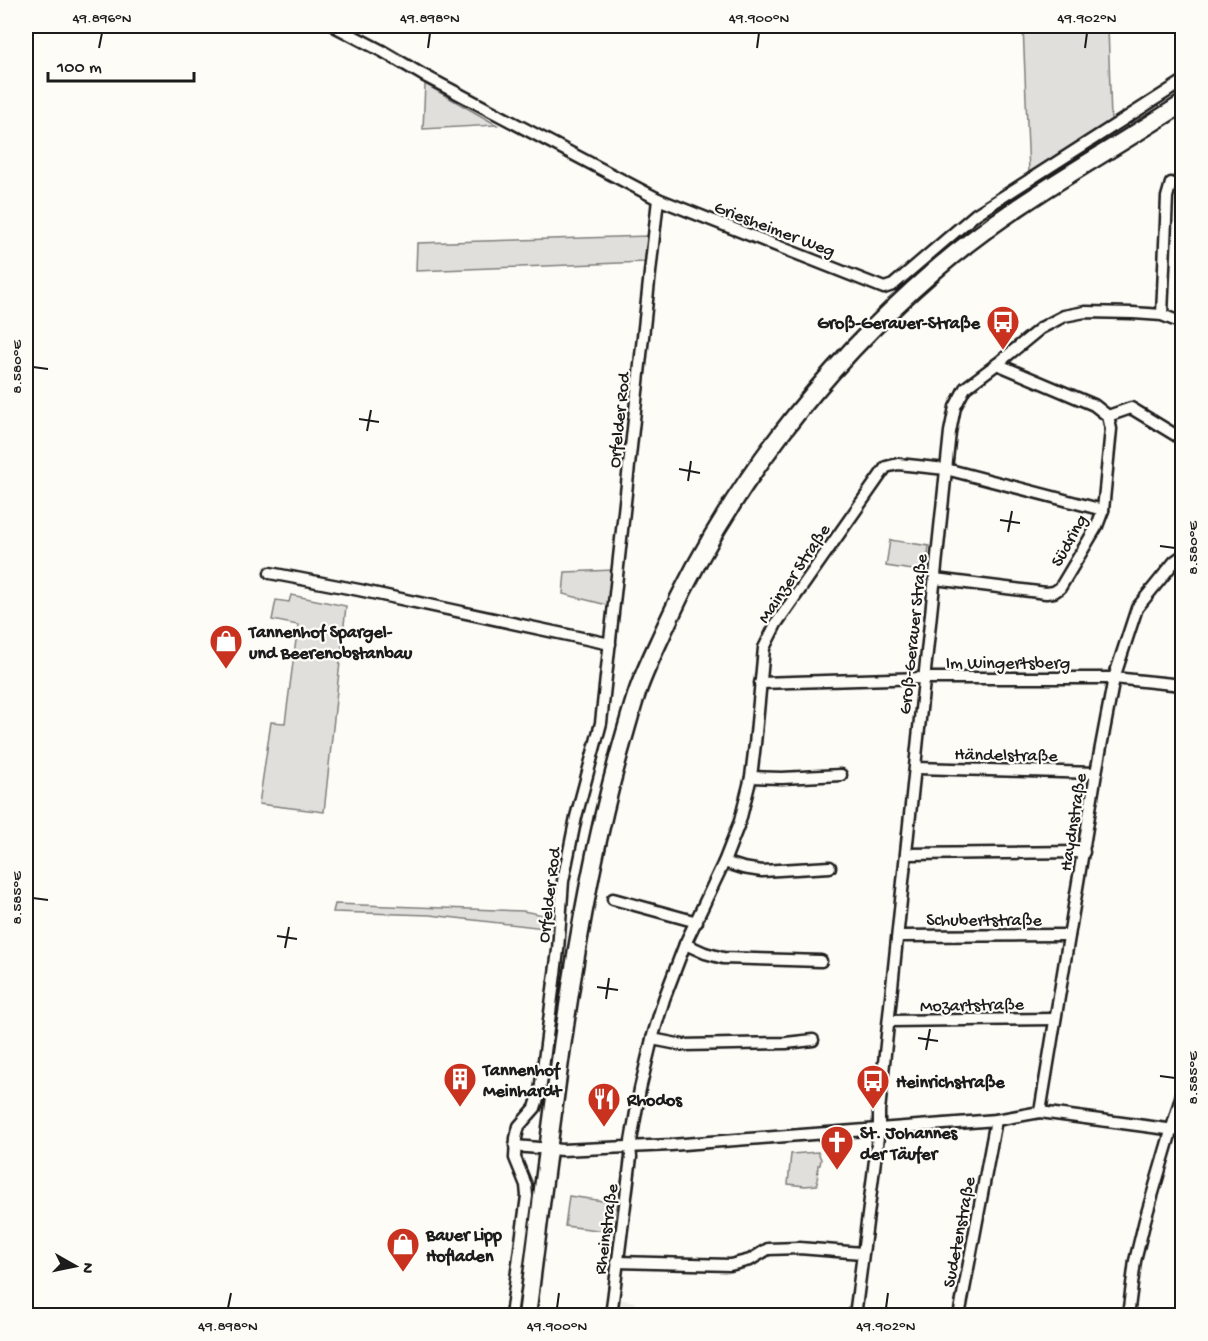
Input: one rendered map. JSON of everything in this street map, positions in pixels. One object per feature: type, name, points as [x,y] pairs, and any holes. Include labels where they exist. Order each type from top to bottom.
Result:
[{"type":"main road","points":[[526,1316],[544,1182],[555,1150],[578,937],[593,858],[608,792],[639,688],[687,582],[741,489],[775,441],[845,357],[897,305],[936,269],[1011,212],[1182,104]]},
{"type":"street","name":"Griesheimer Weg","points":[[333,26],[658,199],[884,288],[892,285],[976,214],[1182,82]]},
{"type":"street","points":[[1162,315],[1167,197],[1171,183]]},
{"type":"street","name":"Orfelder Rod","points":[[515,1146],[519,1126],[535,1108],[540,1092],[558,950],[563,881],[576,817],[601,723],[658,199]]},
{"type":"street","name":"Groß-Gerauer Straße","points":[[855,1316],[879,1129],[879,1111],[946,469],[955,407],[965,388],[1041,328],[1064,316],[1084,312],[1162,315],[1182,322]]},
{"type":"street","points":[[997,364],[1094,405],[1108,416],[1131,408],[1182,439]]},
{"type":"street","name":"Südring","points":[[935,579],[1046,593],[1060,588],[1103,510],[1111,429],[1108,416]]},
{"type":"street","name":"Mainzer Straße","points":[[630,1147],[640,1089],[664,999],[685,944],[724,862],[740,821],[751,777],[764,648],[776,624],[886,467],[898,464],[946,469],[1103,510]]},
{"type":"street","name":"Haydnstraße","points":[[1040,1112],[1114,678],[1137,608],[1175,561],[1182,556]]},
{"type":"street","points":[[270,573],[610,644]]},
{"type":"street","name":"Im Wingertsberg","points":[[760,683],[924,678],[1114,678],[1182,685]]},
{"type":"street","name":"Händelstraße","points":[[916,768],[1096,773]]},
{"type":"street","points":[[751,777],[841,775]]},
{"type":"street","points":[[907,854],[1084,852]]},
{"type":"street","points":[[724,862],[762,871],[830,867]]},
{"type":"street","points":[[613,899],[697,922]]},
{"type":"street","name":"Schubertstraße","points":[[899,936],[1069,935]]},
{"type":"street","points":[[685,944],[723,958],[821,961]]},
{"type":"street","name":"Mozartstraße","points":[[889,1021],[1055,1019]]},
{"type":"street","points":[[652,1039],[682,1045],[786,1043],[813,1040]]},
{"type":"street","points":[[1128,1316],[1135,1261],[1145,1220],[1178,1131],[1182,1094]]},
{"type":"street","points":[[511,1316],[527,1196],[526,1185],[515,1158],[515,1146],[555,1150],[682,1145],[996,1120],[1040,1112],[1178,1131]]},
{"type":"street","name":"Sudetenstraße","points":[[959,1316],[996,1120]]},
{"type":"street","name":"Rheinstraße","points":[[610,1316],[632,1157],[630,1147]]},
{"type":"street","points":[[617,1262],[730,1265],[750,1260],[768,1249],[799,1248],[862,1252]]},
{"type":"shaded area","points":[[1023,26],[1108,26],[1111,120],[1029,173]]},
{"type":"shaded area","points":[[425,84],[497,125],[423,129]]},
{"type":"shaded area","points":[[648,236],[645,262],[416,271],[417,243]]},
{"type":"shaded area","points":[[890,540],[929,546],[926,572],[886,566]]},
{"type":"shaded area","points":[[614,570],[611,606],[563,594],[565,572]]},
{"type":"shaded area","points":[[291,595],[346,606],[324,812],[259,804],[271,722],[285,723],[298,625],[272,620],[276,600],[289,602]]},
{"type":"shaded area","points":[[335,904],[523,911],[554,917],[553,929],[430,915],[333,912]]},
{"type":"shaded area","points":[[818,1152],[821,1159],[818,1165],[817,1185],[788,1184],[791,1154]]},
{"type":"shaded area","points":[[569,1196],[617,1203],[614,1232],[565,1226]]},
{"type":"shaded area","points":[[618,1299],[635,1302],[633,1315],[616,1316]]},
{"type":"place","name":"Groß-Gerauer-Straße","points":[[1003,351]]},
{"type":"place","name":"Tannenhof Spargel- und Beerenobstanbau","points":[[226,670]]},
{"type":"place","name":"Tannenhof Meinhardt","points":[[460,1108]]},
{"type":"place","name":"Heinrichstraße","points":[[873,1110]]},
{"type":"place","name":"Rhodos","points":[[604,1128]]},
{"type":"place","name":"St. Johannes der Täufer","points":[[837,1171]]},
{"type":"place","name":"Bauer Lipp Hofladen","points":[[403,1273]]}]
